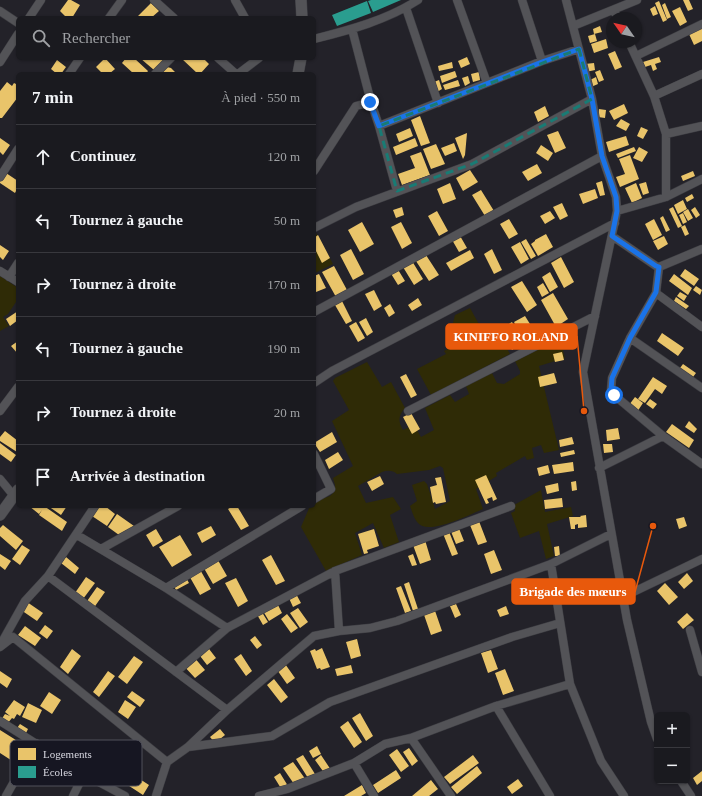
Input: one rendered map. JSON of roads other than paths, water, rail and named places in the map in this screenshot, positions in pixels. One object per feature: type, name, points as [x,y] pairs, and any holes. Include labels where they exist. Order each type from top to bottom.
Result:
[{"type":"street","points":[[30,16],[41,0]]},
{"type":"street","points":[[110,16],[122,0]]},
{"type":"street","points":[[154,0],[172,16]]},
{"type":"street","points":[[235,0],[244,16]]},
{"type":"street","points":[[301,0],[302,16]]},
{"type":"street","points":[[316,38],[352,29],[406,8],[418,0]]},
{"type":"street","points":[[457,0],[487,83]]},
{"type":"street","points":[[522,0],[542,62]]},
{"type":"street","points":[[566,0],[592,99],[602,156],[616,197],[617,211],[583,372],[627,620],[654,730]]},
{"type":"street","points":[[619,12],[637,0]]},
{"type":"street","points":[[406,8],[438,103]]},
{"type":"street","points":[[0,10],[16,22]]},
{"type":"street","points":[[573,26],[606,17]]},
{"type":"street","points":[[636,56],[702,24]]},
{"type":"street","points":[[352,29],[370,102],[379,126],[397,192]]},
{"type":"street","points":[[0,62],[16,37]]},
{"type":"street","points":[[632,48],[654,96],[666,134],[666,197]]},
{"type":"street","points":[[379,126],[487,83],[579,49]]},
{"type":"street","points":[[70,72],[75,60]]},
{"type":"street","points":[[157,72],[169,60]]},
{"type":"street","points":[[220,60],[235,72]]},
{"type":"street","points":[[240,72],[256,60]]},
{"type":"street","points":[[298,72],[301,60]]},
{"type":"street","points":[[654,96],[702,74]]},
{"type":"street","points":[[316,227],[356,207],[472,164],[592,99]]},
{"type":"street","points":[[316,169],[356,106],[370,102]]},
{"type":"street","points":[[666,134],[702,126]]},
{"type":"street","points":[[0,177],[16,152]]},
{"type":"street","points":[[316,311],[602,156]]},
{"type":"street","points":[[617,211],[666,197],[702,179]]},
{"type":"street","points":[[316,382],[332,371],[615,224]]},
{"type":"street","points":[[612,236],[659,267],[700,252]]},
{"type":"street","points":[[10,277],[16,266]]},
{"type":"street","points":[[659,267],[656,292],[630,338],[612,378],[611,390],[614,395],[663,436],[702,464]]},
{"type":"street","points":[[0,271],[16,281]]},
{"type":"street","points":[[656,292],[702,327]]},
{"type":"street","points":[[408,411],[595,316]]},
{"type":"street","points":[[630,338],[702,388]]},
{"type":"street","points":[[0,411],[16,389]]},
{"type":"street","points":[[599,468],[663,436]]},
{"type":"street","points":[[316,458],[331,489],[316,498]]},
{"type":"street","points":[[0,479],[16,493],[0,515]]},
{"type":"street","points":[[176,672],[227,628],[334,571],[511,506]]},
{"type":"street","points":[[0,646],[25,601],[48,576],[94,508]]},
{"type":"street","points":[[101,549],[174,508]]},
{"type":"street","points":[[166,588],[299,508]]},
{"type":"street","points":[[156,796],[167,762],[188,747],[227,710],[314,636],[339,631],[370,628],[397,621],[551,564],[611,534]]},
{"type":"street","points":[[77,535],[166,588],[227,628]]},
{"type":"street","points":[[623,597],[702,559]]},
{"type":"street","points":[[551,564],[570,684],[601,761],[624,796]]},
{"type":"street","points":[[334,571],[339,631]]},
{"type":"street","points":[[48,576],[227,710]]},
{"type":"street","points":[[188,747],[272,736],[330,702],[512,637],[560,623]]},
{"type":"street","points":[[690,630],[702,672]]},
{"type":"street","points":[[0,646],[12,636],[140,740]]},
{"type":"street","points":[[260,796],[287,789],[354,763],[385,744],[411,738],[496,706],[570,684]]},
{"type":"street","points":[[496,706],[550,796]]},
{"type":"street","points":[[0,722],[31,740]]},
{"type":"street","points":[[411,738],[452,796]]},
{"type":"street","points":[[142,742],[167,762]]},
{"type":"street","points":[[354,763],[374,796]]},
{"type":"street","points":[[683,784],[691,796]]},
{"type":"street","points":[[6,796],[12,786]]},
{"type":"street","points":[[73,796],[78,786]]},
{"type":"street","points":[[106,786],[125,796]]},
{"type":"place","name":"KINIFFO ROLAND","points":[[584,411]]},
{"type":"place","name":"Brigade des mœurs","points":[[653,526]]}]
